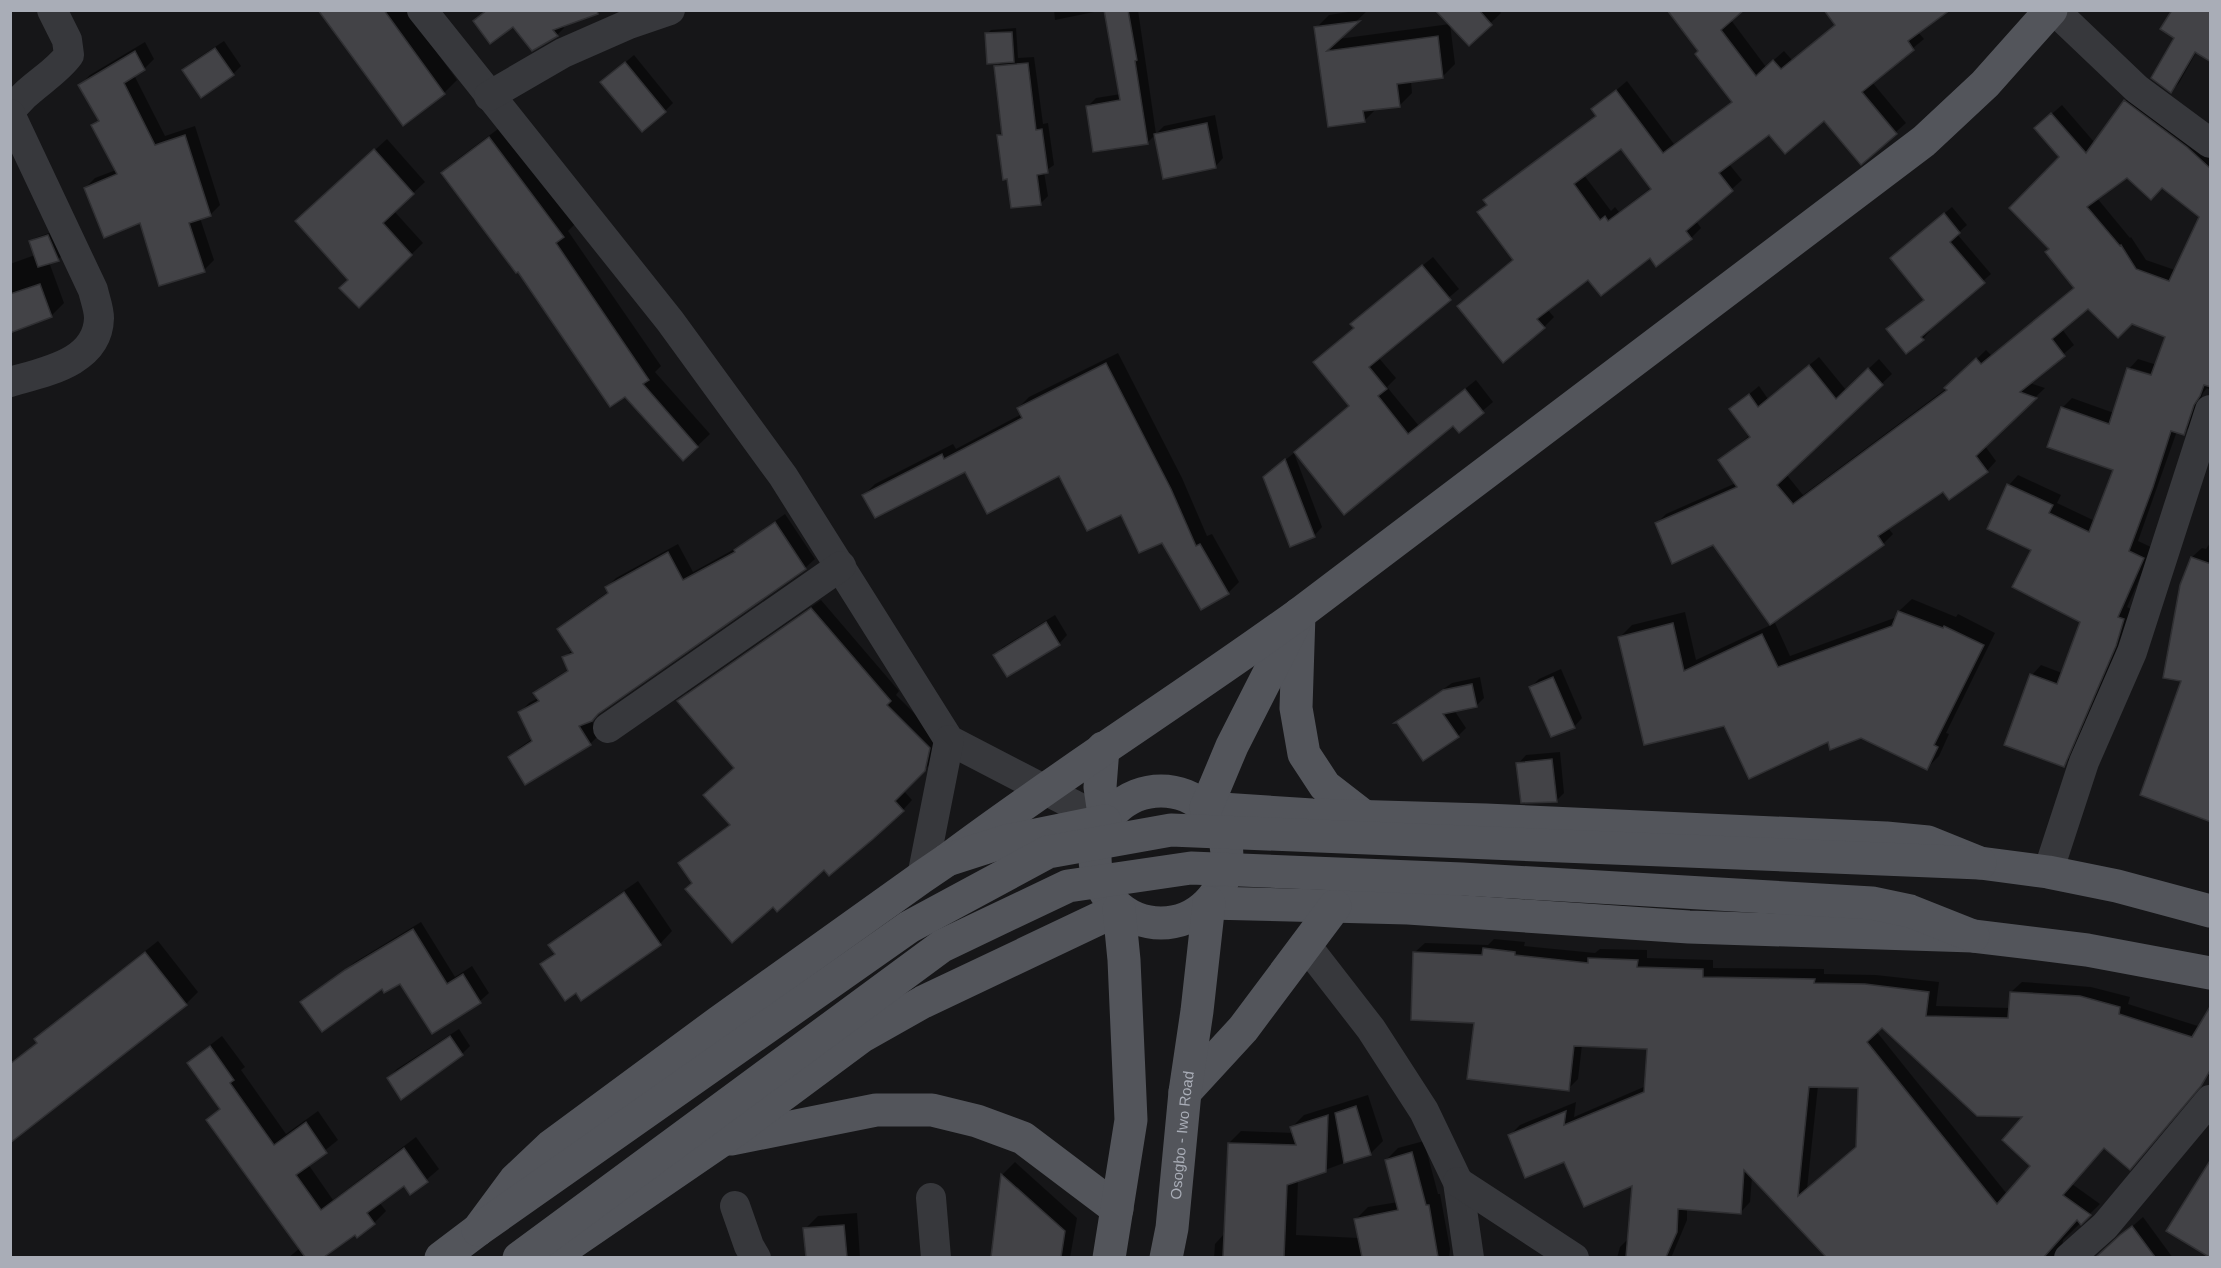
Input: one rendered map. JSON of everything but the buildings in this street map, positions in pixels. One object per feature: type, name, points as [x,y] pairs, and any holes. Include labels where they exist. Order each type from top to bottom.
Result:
[{"type":"main road","points":[[478,1230],[514,1180],[551,1146],[1043,789],[1233,662],[1299,614],[1924,141],[1985,84],[2053,10]]},
{"type":"main road","points":[[1206,808],[1232,746],[1299,614]]},
{"type":"main road","points":[[1299,614],[1296,708],[1304,754],[1325,786],[1365,816]]},
{"type":"main road","points":[[1103,748],[1100,787],[1105,821]]},
{"type":"main road","points":[[1152,790],[1172,791],[1190,796],[1206,808],[1222,829],[1228,855],[1223,881],[1209,903],[1189,918],[1165,924],[1140,921],[1119,909],[1106,894],[1097,877],[1094,858],[1097,839],[1105,821],[1117,806],[1134,796],[1152,790]]},
{"type":"main road","points":[[1206,808],[1312,815],[1886,838],[1928,842],[1980,863]]},
{"type":"main road","points":[[1302,905],[1290,870],[1291,851],[1297,836],[1312,815]]},
{"type":"main road","points":[[934,869],[1006,841],[1105,821]]},
{"type":"main road","points":[[441,1257],[909,927],[1048,852],[1171,830],[1980,863],[2048,872],[2117,886],[2211,911]]},
{"type":"main road","points":[[519,1257],[942,946],[1068,886],[1191,868],[1474,879],[1872,903],[1910,911],[1973,936]]},
{"type":"main road","points":[[1209,903],[1408,908],[1689,927],[1973,936],[2087,950],[2211,973]]},
{"type":"main road","name":"Osogbo - Iwo Road","points":[[1166,1257],[1172,1228],[1185,1092],[1209,903]]},
{"type":"main road","points":[[1185,1092],[1243,1029],[1335,906]]},
{"type":"main road","points":[[1109,1257],[1131,1120],[1119,909]]},
{"type":"main road","points":[[550,1257],[721,1141],[861,1037],[923,1002],[1119,909]]},
{"type":"main road","points":[[721,1141],[876,1110],[932,1110],[977,1121],[1023,1138],[1117,1209]]},
{"type":"street","points":[[10,382],[65,366],[81,354],[96,336],[99,317],[93,291],[10,113],[15,104],[60,67],[69,55],[67,40],[52,10]]},
{"type":"street","points":[[422,10],[670,321],[783,476],[950,740],[1105,821]]},
{"type":"street","points":[[489,96],[563,53],[629,24],[670,10]]},
{"type":"street","points":[[2053,10],[2137,89],[2211,144]]},
{"type":"street","points":[[2048,872],[2084,762],[2132,652],[2211,410]]},
{"type":"street","points":[[608,728],[841,566]]},
{"type":"street","points":[[934,869],[950,740]]},
{"type":"street","points":[[1305,944],[1371,1029],[1418,1101],[1458,1182],[1468,1257]]},
{"type":"street","points":[[2069,1257],[2105,1226],[2211,1100]]},
{"type":"street","points":[[1458,1182],[1574,1257]]},
{"type":"street","points":[[931,1198],[936,1257]]},
{"type":"street","points":[[735,1206],[749,1246],[756,1257]]}]
